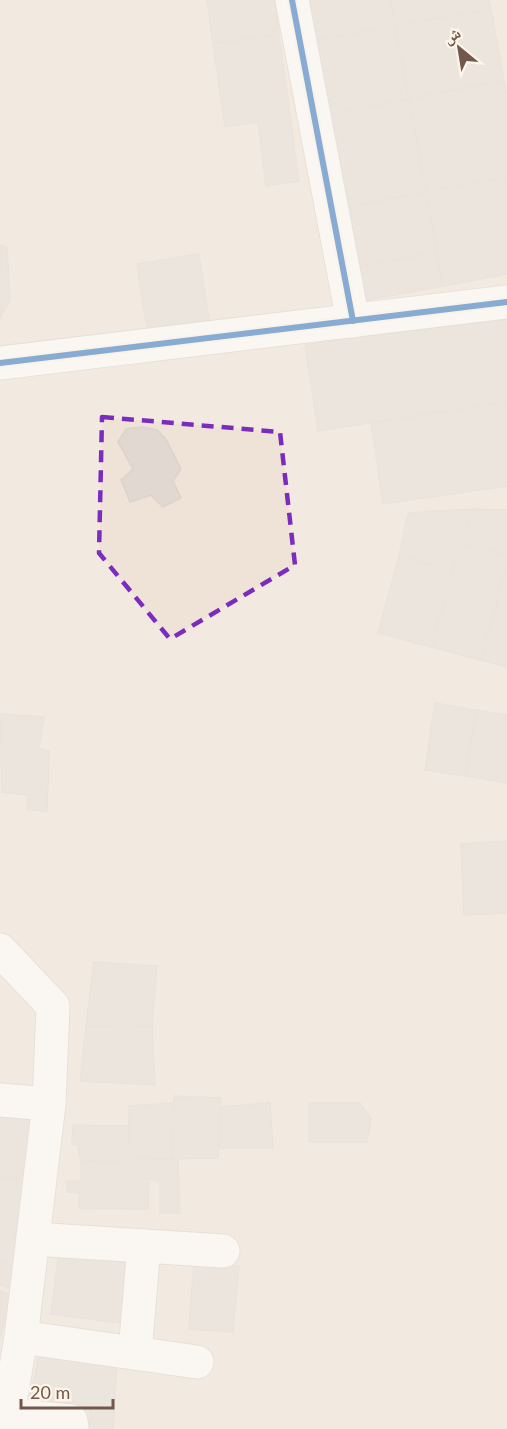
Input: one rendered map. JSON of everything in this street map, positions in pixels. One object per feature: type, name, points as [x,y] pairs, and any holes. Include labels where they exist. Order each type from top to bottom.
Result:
[{"type":"street","points":[[292,0],[353,321]]},
{"type":"street","points":[[0,363],[507,302]]},
{"type":"street","points":[[0,950],[53,1006],[49,1104],[21,1337],[8,1415],[71,1421],[72,1429]]},
{"type":"street","points":[[0,1100],[49,1104]]},
{"type":"street","points":[[33,1239],[223,1251]]},
{"type":"street","points":[[135,1353],[144,1246]]},
{"type":"street","points":[[21,1337],[197,1362]]},
{"type":"highlighted area","points":[[102,417],[280,432],[295,565],[170,639],[99,553]]},
{"type":"shaded area","points":[[0,0],[507,0],[507,1429],[0,1429]]},
{"type":"building","points":[[207,0],[275,0],[279,35],[213,44]]},
{"type":"building","points":[[307,0],[391,0],[395,26],[314,41]]},
{"type":"building","points":[[391,0],[489,0],[491,9],[395,26]]},
{"type":"building","points":[[491,9],[504,81],[409,99],[395,26]]},
{"type":"building","points":[[395,26],[409,99],[328,114],[314,41]]},
{"type":"building","points":[[279,35],[299,181],[266,186],[258,122],[225,127],[213,44]]},
{"type":"building","points":[[504,81],[507,96],[507,177],[426,192],[409,99]]},
{"type":"building","points":[[409,99],[426,192],[345,207],[328,114]]},
{"type":"building","points":[[507,177],[507,274],[443,286],[426,192]]},
{"type":"building","points":[[426,192],[436,252],[356,267],[345,207]]},
{"type":"building","points":[[0,245],[7,248],[10,300],[0,318]]},
{"type":"building","points":[[436,252],[443,286],[362,301],[356,267]]},
{"type":"building","points":[[199,254],[209,320],[147,330],[137,264]]},
{"type":"building","points":[[507,314],[507,402],[318,431],[305,345]]},
{"type":"building","points":[[507,402],[507,486],[383,504],[371,423]]},
{"type":"building","points":[[142,427],[157,430],[166,439],[181,469],[173,481],[181,498],[163,507],[151,495],[130,502],[121,480],[133,469],[118,442],[126,429]]},
{"type":"building","points":[[473,509],[453,570],[399,556],[408,513]]},
{"type":"building","points":[[473,509],[507,510],[507,555],[460,543]]},
{"type":"building","points":[[460,543],[507,555],[507,566],[481,660],[431,647]]},
{"type":"building","points":[[399,556],[453,570],[431,647],[378,633]]},
{"type":"building","points":[[507,566],[507,667],[481,660]]},
{"type":"building","points":[[435,703],[476,710],[466,776],[425,770]]},
{"type":"building","points":[[476,710],[507,715],[507,783],[466,776]]},
{"type":"building","points":[[0,714],[44,717],[39,748],[49,751],[47,812],[27,809],[28,795],[2,792]]},
{"type":"building","points":[[507,841],[507,913],[464,915],[461,844]]},
{"type":"building","points":[[94,962],[157,966],[152,1027],[86,1026]]},
{"type":"building","points":[[86,1026],[152,1027],[155,1085],[80,1081]]},
{"type":"building","points":[[174,1096],[221,1098],[218,1158],[172,1159]]},
{"type":"building","points":[[0,1103],[42,1107],[33,1180],[0,1176]]},
{"type":"building","points":[[174,1103],[172,1159],[128,1160],[129,1106]]},
{"type":"building","points":[[270,1103],[273,1148],[219,1148],[220,1107]]},
{"type":"building","points":[[309,1103],[360,1103],[371,1119],[367,1142],[309,1142]]},
{"type":"building","points":[[73,1125],[128,1126],[128,1160],[81,1161],[77,1144],[72,1145]]},
{"type":"building","points":[[178,1159],[180,1213],[160,1213],[160,1182],[138,1176],[138,1160]]},
{"type":"building","points":[[138,1160],[138,1176],[149,1179],[148,1209],[79,1208],[80,1193],[67,1192],[67,1181],[81,1181],[81,1161]]},
{"type":"building","points":[[0,1176],[33,1180],[19,1265],[0,1262]]},
{"type":"building","points":[[59,1252],[136,1262],[128,1324],[51,1314]]},
{"type":"building","points":[[0,1262],[19,1265],[13,1289],[0,1285]]},
{"type":"building","points":[[194,1262],[239,1266],[233,1332],[189,1329]]},
{"type":"building","points":[[0,1291],[11,1294],[0,1339]]},
{"type":"building","points":[[41,1346],[117,1362],[113,1429],[89,1429],[90,1411],[30,1397]]},
{"type":"cycle path","points":[[292,0],[353,321]]},
{"type":"cycle path","points":[[0,363],[507,302]]}]
